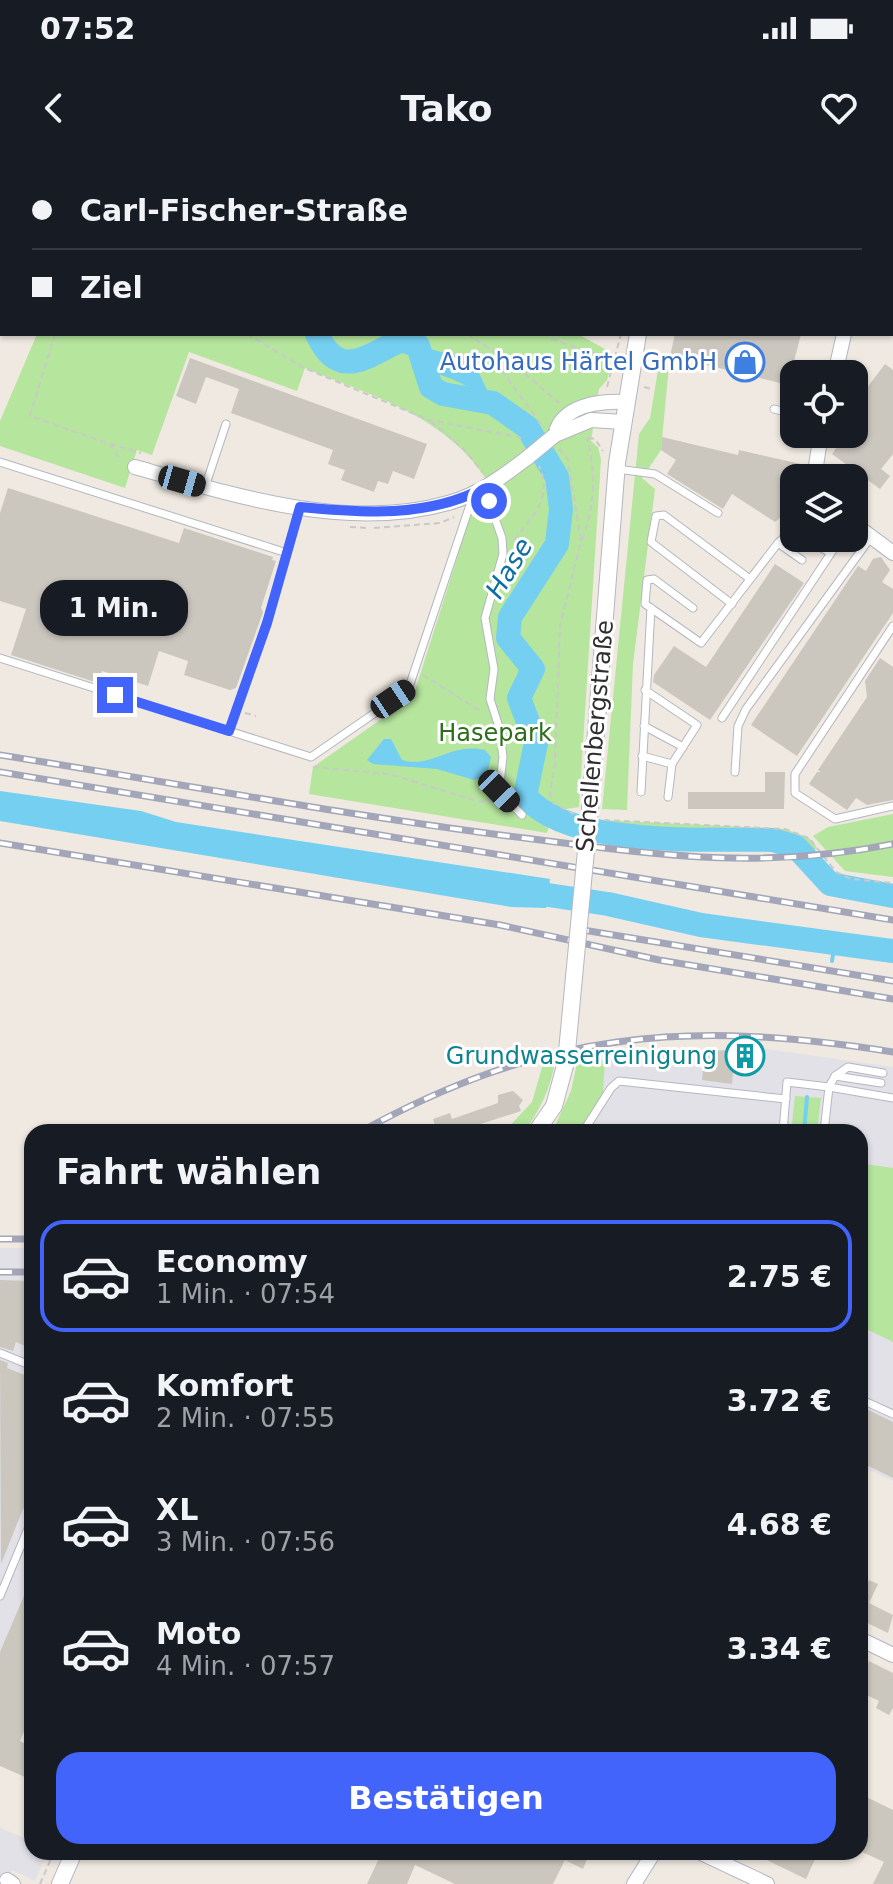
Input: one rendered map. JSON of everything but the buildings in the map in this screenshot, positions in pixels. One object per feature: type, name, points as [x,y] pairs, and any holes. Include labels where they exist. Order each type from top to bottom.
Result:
[{"type":"street","name":"Schellenbergstraße","points":[[542,1124],[554,1106],[566,1062],[617,469],[626,402],[624,362],[637,336]]},
{"type":"street","points":[[838,360],[844,336]]},
{"type":"street","points":[[555,435],[558,424],[578,410],[604,401],[626,402]]},
{"type":"street","points":[[135,467],[205,487],[300,507],[358,513],[420,509],[479,491],[531,456],[555,435],[591,420],[623,422]]},
{"type":"street","points":[[868,1643],[893,1655]]},
{"type":"street","points":[[60,1884],[70,1860]]},
{"type":"street","points":[[634,1884],[649,1860]]},
{"type":"street","points":[[716,1860],[767,1884]]},
{"type":"lane","points":[[774,409],[780,410]]},
{"type":"lane","points":[[205,487],[226,424]]},
{"type":"lane","points":[[0,462],[287,553]]},
{"type":"lane","points":[[617,469],[655,474],[718,513]]},
{"type":"lane","points":[[0,658],[311,757],[408,690],[453,552],[479,491]]},
{"type":"lane","points":[[479,491],[502,538],[503,554],[485,618],[494,669],[490,699],[497,721],[503,766],[499,791],[522,815]]},
{"type":"lane","points":[[229,731],[267,623],[300,507]]},
{"type":"lane","points":[[732,604],[651,542],[656,516],[664,515],[750,579]]},
{"type":"lane","points":[[735,772],[738,726],[746,709],[883,542]]},
{"type":"lane","points":[[693,608],[649,578],[644,602],[701,643],[778,543],[802,560]]},
{"type":"lane","points":[[722,718],[830,552]]},
{"type":"lane","points":[[641,792],[651,608]]},
{"type":"lane","points":[[893,626],[795,774],[795,793],[835,819],[893,806]]},
{"type":"lane","points":[[645,690],[696,723],[672,764],[668,797]]},
{"type":"lane","points":[[644,726],[683,747]]},
{"type":"lane","points":[[642,756],[672,764]]},
{"type":"lane","points":[[825,1124],[829,1087],[835,1076],[848,1067],[883,1073]]},
{"type":"lane","points":[[835,1076],[881,1083]]},
{"type":"lane","points":[[588,1124],[611,1088],[619,1081],[786,1099]]},
{"type":"lane","points":[[784,1124],[787,1082],[893,1098]]},
{"type":"lane","points":[[0,1353],[24,1363]]},
{"type":"lane","points":[[868,1403],[893,1414]]},
{"type":"lane","points":[[0,1596],[24,1544]]},
{"type":"path","points":[[54,336],[30,416],[149,456]]},
{"type":"path","points":[[250,336],[304,368],[429,420],[519,437],[545,478],[545,494],[537,512],[503,554]]},
{"type":"path","points":[[470,336],[496,351],[564,407]]},
{"type":"path","points":[[607,388],[624,362],[621,336]]},
{"type":"path","points":[[551,339],[624,362]]},
{"type":"path","points":[[642,387],[652,389]]},
{"type":"path","points":[[429,420],[464,449],[484,476],[493,471]]},
{"type":"path","points":[[602,447],[595,439],[587,438],[593,456],[594,485],[560,626],[555,765],[550,793],[553,803],[589,814],[785,829],[809,838],[836,872],[851,879],[893,883]]},
{"type":"path","points":[[110,444],[122,463],[135,467]]},
{"type":"path","points":[[415,670],[497,721]]},
{"type":"path","points":[[311,757],[313,767],[389,774],[477,801],[489,802],[499,791]]},
{"type":"path","points":[[40,1884],[50,1860]]},
{"type":"shaded area","points":[[753,1047],[893,1067],[893,1481],[868,1470],[868,1124],[583,1124],[603,1094],[605,1060]]},
{"type":"shaded area","points":[[0,1248],[24,1248],[24,1712],[0,1765]]},
{"type":"shaded area","points":[[0,1828],[24,1838],[24,1860],[44,1860],[35,1881],[12,1870],[5,1884],[0,1884]]},
{"type":"green space","name":"Hasepark","points":[[36,336],[582,336],[614,354],[607,380],[599,389],[591,441],[598,447],[601,459],[579,807],[553,811],[547,833],[309,794],[313,767],[413,697],[458,555],[453,552],[474,494],[490,485],[473,461],[431,425],[383,400],[305,368],[297,391],[189,352],[152,455],[137,450],[125,488],[0,446],[0,421]]},
{"type":"green space","points":[[659,364],[669,366],[661,450],[642,478],[655,489],[633,664],[627,810],[602,809],[639,434],[650,418]]},
{"type":"green space","points":[[893,814],[893,877],[845,871],[813,836],[828,827]]},
{"type":"green space","points":[[601,820],[785,829],[809,838],[818,849],[800,852],[773,840],[616,836],[599,832]]},
{"type":"green space","points":[[817,875],[893,885],[893,902],[823,893]]},
{"type":"green space","points":[[605,1060],[603,1094],[583,1124],[556,1124],[571,1091],[577,1063]]},
{"type":"green space","points":[[555,1061],[544,1098],[529,1124],[511,1124],[532,1102],[543,1064]]},
{"type":"green space","points":[[795,1096],[821,1098],[818,1124],[792,1124]]},
{"type":"green space","points":[[868,1164],[893,1168],[893,1342],[868,1330]]},
{"type":"water","points":[[418,346],[473,360],[493,403],[431,369]]},
{"type":"water","points":[[384,739],[391,739],[402,760],[412,762],[462,749],[485,750],[491,757],[488,770],[483,778],[474,780],[437,769],[373,764],[367,760]]},
{"type":"water","points":[[0,791],[141,811],[176,822],[550,879],[546,908],[511,907],[0,821]]},
{"type":"waterway","name":"Hase","points":[[318,336],[336,358],[346,361],[368,357],[402,340],[418,346],[431,387],[443,394],[493,403],[527,427],[557,477],[561,509],[557,544],[510,617],[508,638],[533,669],[519,698],[536,743],[525,796],[546,813],[573,825],[606,833],[677,839],[773,840],[796,847],[830,884],[893,896]]},
{"type":"waterway","name":"Hase","points":[[515,890],[608,904],[701,925],[893,951]]},
{"type":"waterway","points":[[832,961],[835,943]]},
{"type":"waterway","points":[[805,1124],[807,1097]]},
{"type":"railway","points":[[0,755],[381,818],[654,853],[700,857],[793,857],[893,844]]},
{"type":"railway","points":[[0,772],[893,920]]},
{"type":"railway","points":[[0,843],[500,925],[659,960],[893,999]]},
{"type":"railway","points":[[577,929],[893,981]]},
{"type":"railway","points":[[376,1124],[427,1098],[492,1072],[555,1054],[619,1042],[683,1036],[749,1036],[893,1052]]},
{"type":"railway","points":[[0,1239],[24,1239]]},
{"type":"railway","points":[[0,1272],[24,1272]]},
{"type":"place","name":"Autohaus Härtel GmbH","points":[[745,362]]},
{"type":"place","name":"Grundwasserreinigung","points":[[745,1056]]},
{"type":"route","points":[[115,695],[229,731],[267,623],[300,507],[358,513],[420,509],[448,503],[484,488],[489,501]]}]
